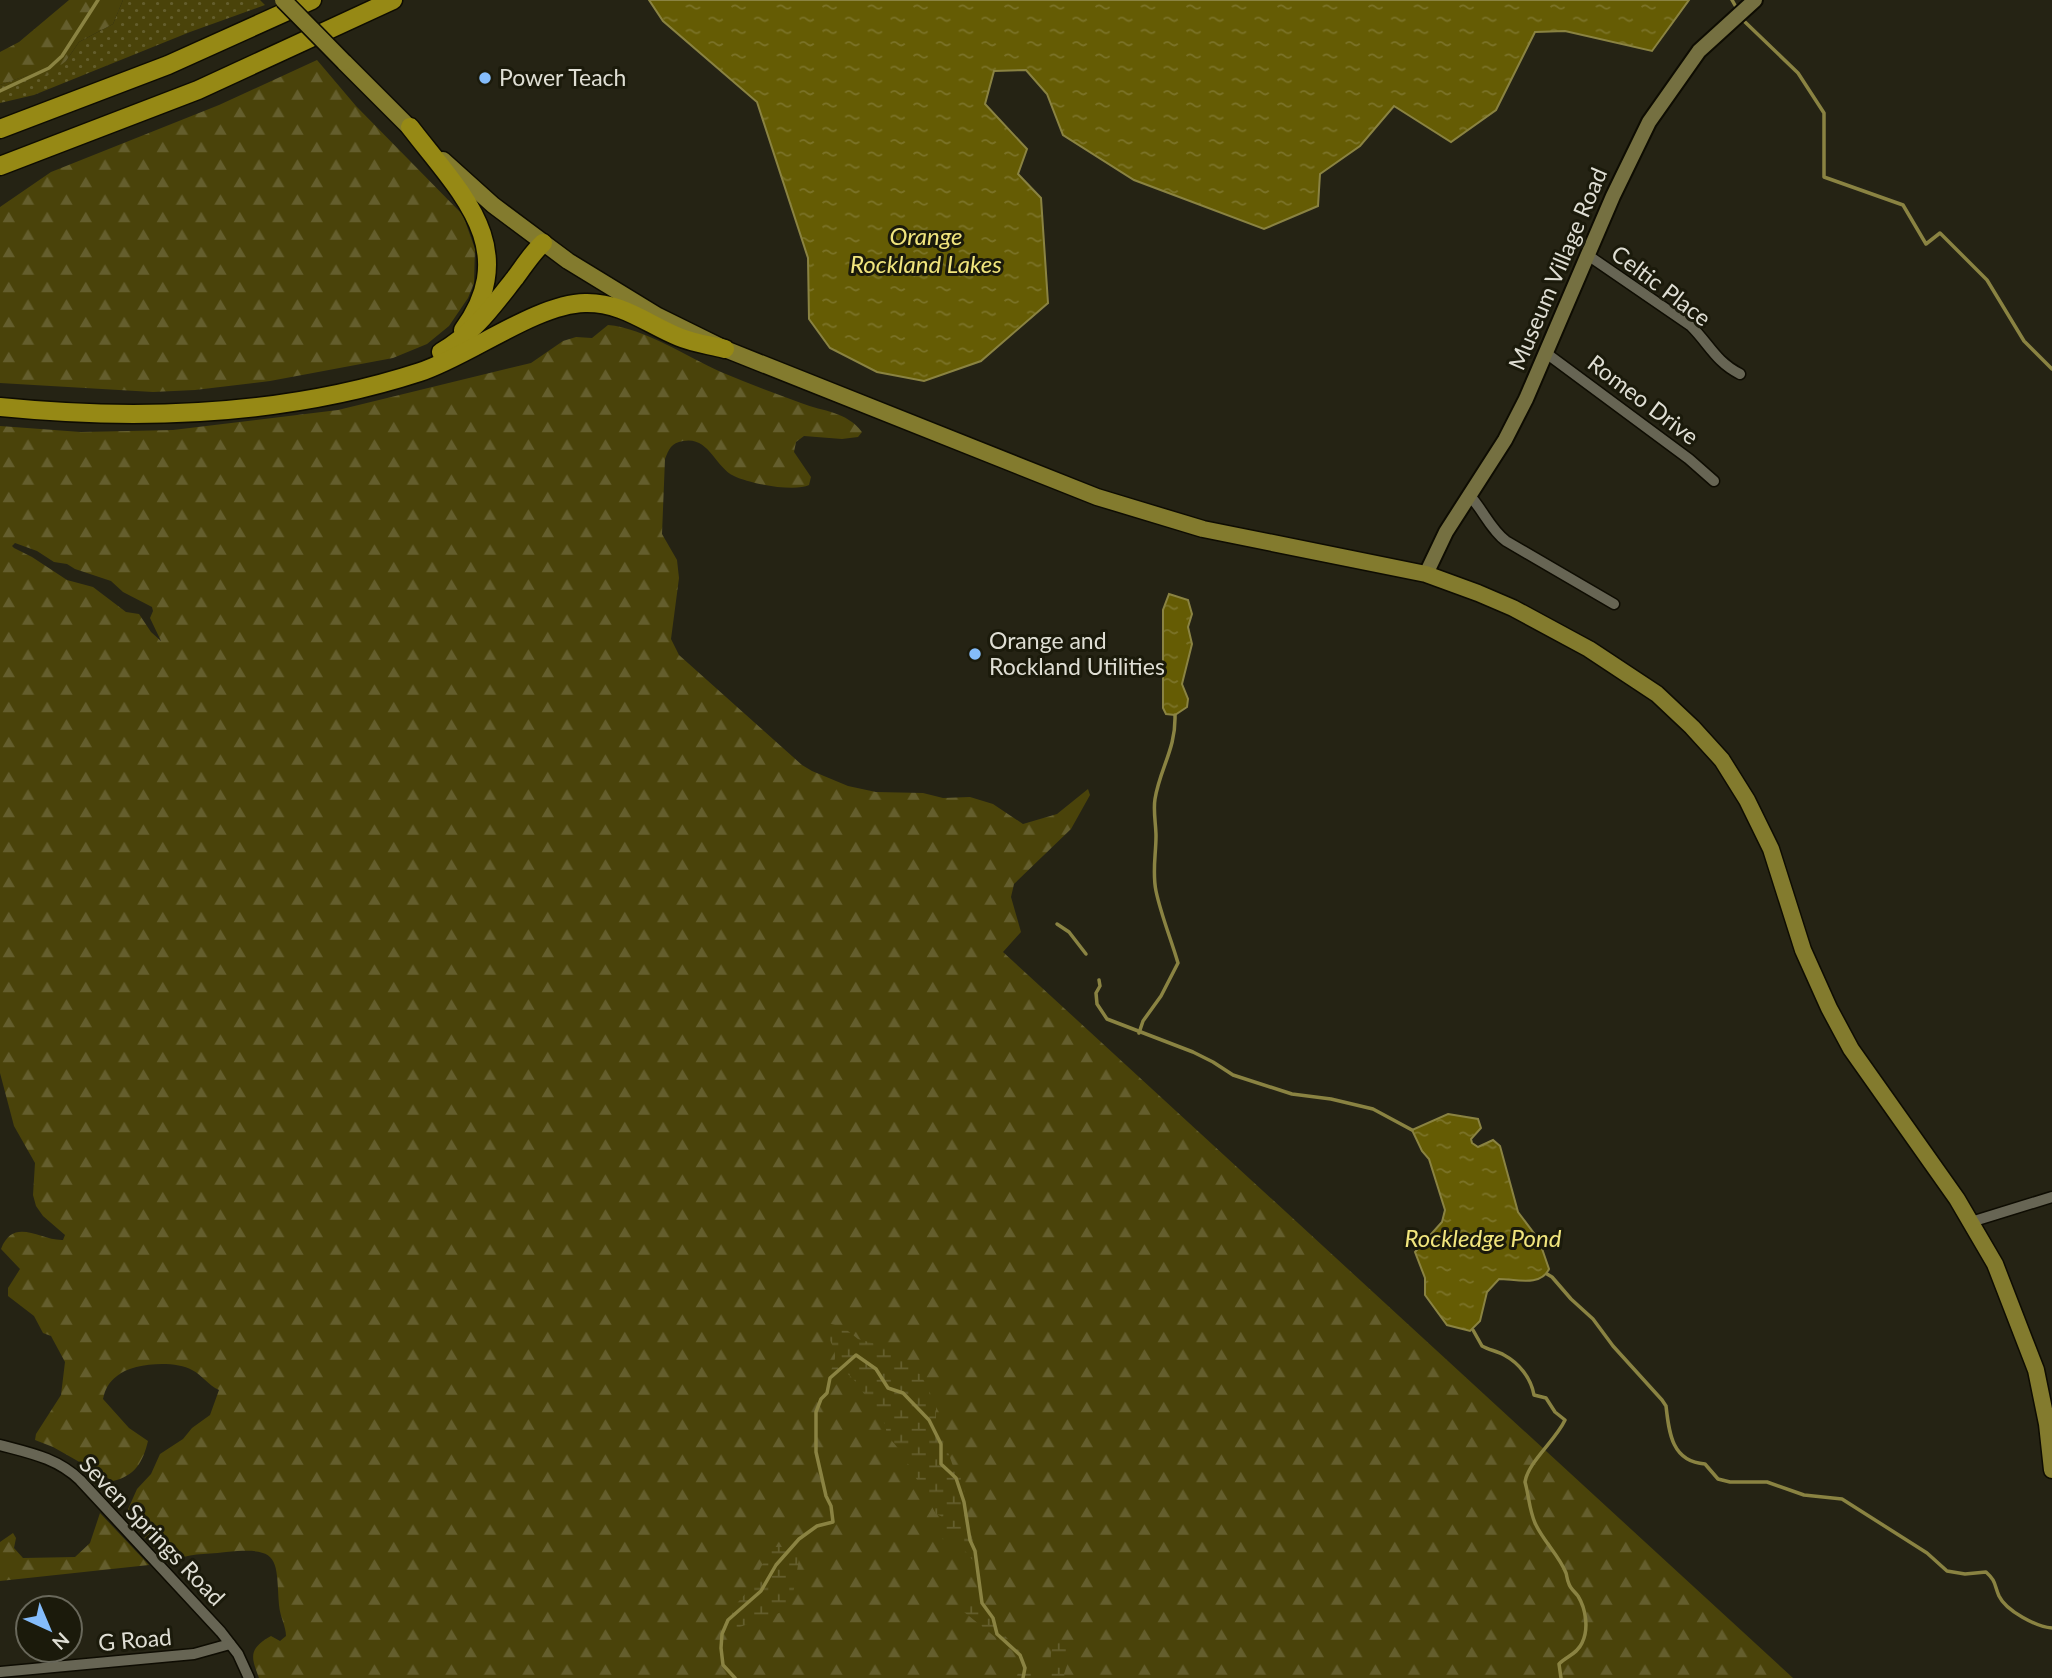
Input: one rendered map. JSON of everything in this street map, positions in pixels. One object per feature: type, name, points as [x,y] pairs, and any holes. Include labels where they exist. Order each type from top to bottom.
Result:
[{"type":"highway","points":[[0,129],[230,38],[312,0]]},
{"type":"highway","points":[[0,166],[83,136],[222,79],[393,0]]},
{"type":"highway","points":[[0,116],[69,95],[106,89]]},
{"type":"highway","points":[[410,127],[468,202],[479,223],[485,246],[486,267],[480,298],[464,329],[440,352]]},
{"type":"highway","points":[[0,176],[83,136]]},
{"type":"highway","points":[[0,398],[113,406],[234,400],[345,383],[409,367],[459,342],[482,321],[543,243]]},
{"type":"highway","points":[[460,355],[499,314],[537,260],[543,243]]},
{"type":"highway","points":[[0,407],[114,414],[237,409],[292,401],[421,372],[544,314],[567,306],[588,303],[620,308],[679,337],[725,349]]},
{"type":"main road","points":[[283,0],[477,192],[543,243],[658,316],[725,349],[1097,497],[1203,529],[1426,575],[1513,608],[1589,649],[1657,694],[1692,727],[1722,761],[1747,800],[1771,849],[1803,950],[1829,1008],[1851,1049],[1971,1222],[2006,1289],[2036,1370],[2047,1424],[2052,1470]]},
{"type":"street","name":"Museum Village Road","points":[[1426,575],[1447,532],[1505,440],[1589,256],[1613,196],[1649,122],[1699,51],[1755,0]]},
{"type":"street","name":"Celtic Place","points":[[1589,256],[1691,326],[1703,338],[1711,352],[1727,367],[1741,374]]},
{"type":"street","name":"Romeo Drive","points":[[1546,353],[1680,452],[1714,481]]},
{"type":"street","points":[[1469,496],[1506,541],[1614,604]]},
{"type":"street","points":[[1971,1222],[2052,1197]]},
{"type":"street","name":"Seven Springs Road","points":[[0,1446],[46,1457],[72,1472],[230,1644],[249,1678]]},
{"type":"street","name":"G Road","points":[[0,1672],[194,1654],[230,1644]]},
{"type":"green space","points":[[69,0],[123,0],[113,24],[79,42],[66,61],[47,76],[28,75],[0,85],[0,52],[19,42]]},
{"type":"green space","points":[[123,0],[260,0],[265,5],[34,95],[0,103],[0,85],[66,61],[79,42],[113,24]]},
{"type":"green space","points":[[317,60],[356,106],[463,215],[475,249],[474,283],[468,298],[449,326],[427,344],[393,358],[270,381],[153,392],[0,383],[0,207],[51,172],[219,105]]},
{"type":"green space","points":[[608,325],[622,327],[665,344],[731,376],[842,416],[862,432],[858,437],[842,439],[804,436],[796,442],[794,452],[811,477],[809,485],[794,488],[761,484],[734,476],[699,443],[683,441],[671,447],[665,459],[662,534],[677,560],[679,578],[671,639],[679,655],[802,765],[848,786],[876,792],[923,793],[943,798],[970,797],[993,804],[1023,824],[1057,814],[1088,789],[1090,795],[1071,829],[1014,884],[1011,897],[1021,932],[1003,952],[1793,1678],[259,1678],[253,1659],[255,1649],[271,1636],[280,1641],[286,1636],[272,1559],[257,1551],[244,1551],[190,1555],[168,1563],[125,1516],[137,1489],[151,1474],[160,1454],[183,1439],[192,1428],[210,1415],[219,1390],[192,1370],[175,1365],[153,1364],[133,1368],[114,1378],[103,1399],[129,1428],[148,1441],[137,1467],[121,1479],[113,1481],[53,1447],[35,1440],[36,1434],[61,1395],[65,1362],[51,1336],[43,1333],[34,1316],[8,1296],[8,1288],[20,1269],[1,1249],[6,1239],[20,1232],[63,1240],[65,1235],[43,1216],[36,1206],[33,1195],[35,1163],[14,1126],[0,1073],[0,426],[81,432],[173,430],[338,410],[531,363],[563,341],[576,337],[592,338]],"holes":[[[15,543],[37,551],[54,562],[67,564],[111,581],[123,592],[152,607],[150,618],[161,641],[139,614],[126,612],[93,587],[67,580],[12,546]]]},
{"type":"green space","points":[[827,1323],[843,1327],[858,1339],[890,1348],[921,1375],[936,1405],[936,1419],[953,1466],[963,1480],[969,1529],[978,1554],[973,1561],[960,1546],[942,1539],[941,1516],[936,1514],[902,1453],[887,1435],[885,1424],[855,1381],[845,1371],[835,1378],[826,1379],[835,1360],[832,1344],[823,1330]]},
{"type":"green space","points":[[100,1513],[149,1565],[0,1581],[0,1542],[13,1533],[16,1538],[14,1548],[23,1558],[75,1557],[90,1543]]},
{"type":"green space","points":[[774,1547],[788,1547],[799,1559],[791,1606],[734,1630],[733,1610]]},
{"type":"green space","points":[[975,1600],[989,1607],[1002,1633],[1045,1677],[1049,1672],[1051,1652],[1056,1644],[1062,1641],[1073,1647],[1065,1678],[1016,1678],[1020,1668],[1015,1653],[964,1612],[967,1603]]},
{"type":"water","name":"Orange Rockland Lakes","points":[[649,0],[1689,0],[1652,51],[1565,31],[1535,32],[1496,110],[1451,142],[1394,106],[1360,146],[1320,174],[1318,206],[1264,229],[1134,180],[1063,135],[1047,94],[1026,70],[994,71],[985,104],[1027,149],[1018,174],[1041,198],[1048,303],[981,361],[924,381],[877,372],[830,348],[809,319],[808,258],[757,102],[663,21]]},
{"type":"water","points":[[1169,594],[1188,600],[1192,614],[1188,627],[1192,644],[1182,684],[1188,699],[1187,707],[1175,715],[1166,714],[1163,708],[1163,610]]},
{"type":"water","name":"Rockledge Pond","points":[[1448,1114],[1478,1119],[1481,1128],[1471,1139],[1478,1147],[1493,1140],[1500,1146],[1518,1212],[1539,1240],[1549,1269],[1545,1275],[1534,1280],[1499,1279],[1487,1292],[1480,1321],[1470,1331],[1447,1325],[1425,1295],[1425,1278],[1415,1252],[1442,1222],[1445,1210],[1429,1159],[1412,1130]]},
{"type":"waterway","points":[[0,91],[49,68],[62,56],[98,0]]},
{"type":"waterway","points":[[1732,0],[1736,7]]},
{"type":"waterway","points":[[1745,22],[1798,73],[1824,113],[1824,177],[1903,205],[1926,244],[1940,233],[1987,280],[2024,341],[2052,369]]},
{"type":"waterway","points":[[1139,1033],[1143,1021],[1161,996],[1178,963],[1154,877],[1155,799],[1173,738],[1175,715]]},
{"type":"waterway","points":[[1057,924],[1069,932],[1086,954]]},
{"type":"waterway","points":[[1099,980],[1097,1004],[1107,1019],[1193,1052],[1233,1075],[1292,1094],[1331,1099],[1373,1109],[1412,1130]]},
{"type":"waterway","points":[[1547,1274],[1593,1319],[1613,1346],[1662,1400],[1666,1406],[1674,1444],[1685,1458],[1705,1464],[1718,1479],[1730,1482],[1767,1482],[1804,1495],[1842,1499],[1927,1553],[1947,1571],[1965,1574],[1986,1572],[2008,1607],[2030,1621],[2052,1628]]},
{"type":"waterway","points":[[1473,1330],[1482,1346],[1504,1355],[1519,1367],[1527,1377],[1534,1395],[1546,1398],[1555,1412],[1565,1420],[1531,1467],[1525,1482],[1535,1523],[1563,1566],[1570,1586],[1581,1601],[1585,1613],[1586,1625],[1582,1643],[1559,1664],[1561,1678]]},
{"type":"waterway","points":[[735,1678],[723,1665],[722,1634],[728,1620],[761,1591],[776,1565],[799,1539],[817,1526],[833,1522],[816,1452],[816,1412],[821,1399],[827,1393],[830,1378],[856,1355],[876,1369],[888,1388],[903,1393],[929,1420],[941,1444],[941,1464],[956,1478],[964,1502],[970,1540],[975,1551],[982,1603],[993,1618],[997,1634],[1020,1655],[1025,1668],[1023,1678]]},
{"type":"place","name":"Power Teach","points":[[485,78]]},
{"type":"place","name":"Orange and Rockland Utilities","points":[[975,654]]}]
